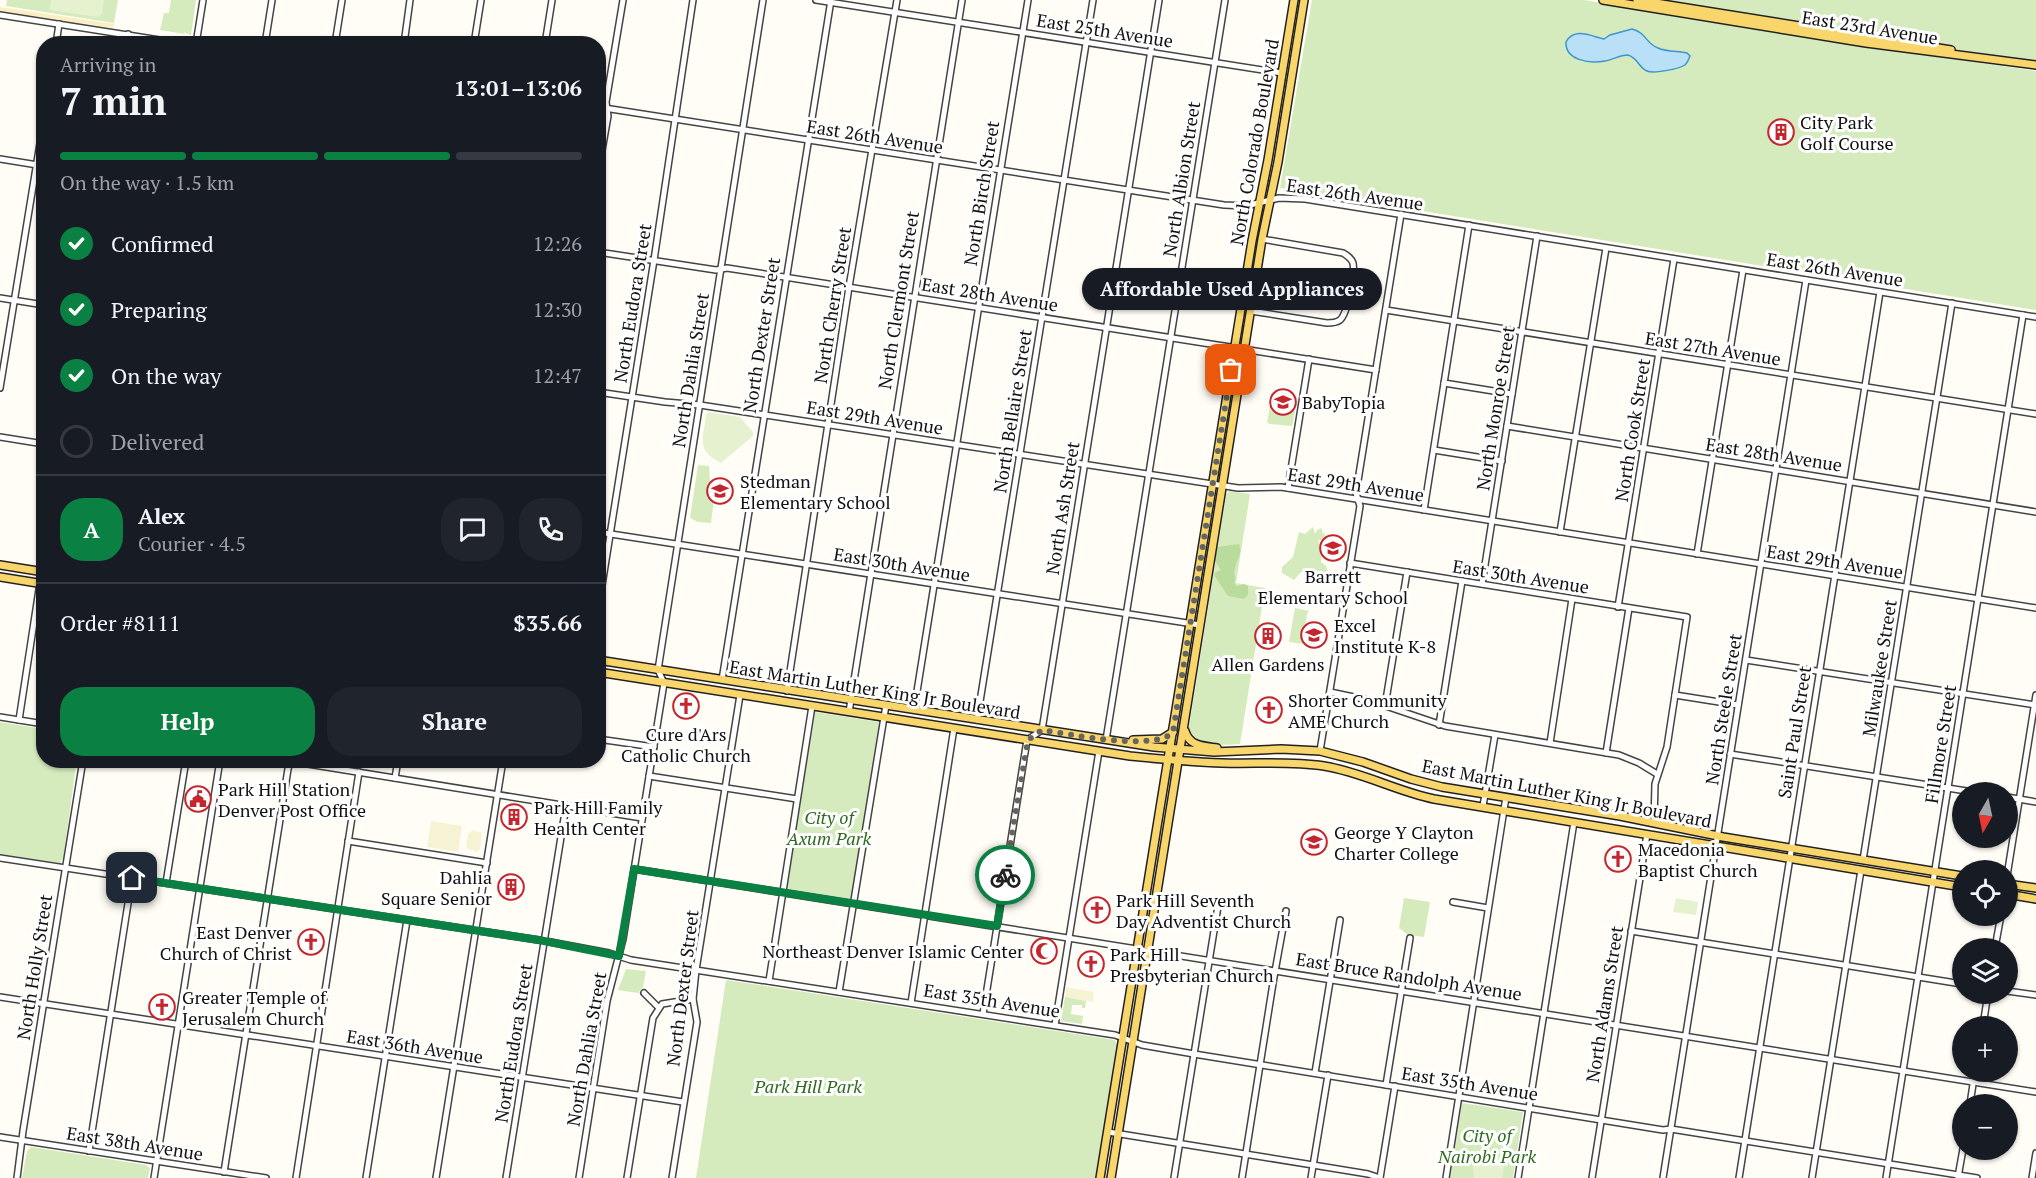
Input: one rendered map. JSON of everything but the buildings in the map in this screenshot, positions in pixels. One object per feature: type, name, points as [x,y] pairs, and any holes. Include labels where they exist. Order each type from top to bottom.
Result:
[{"type":"main road","name":"North Colorado Boulevard","points":[[1100,1178],[1258,204],[1268,160],[1294,0]]},
{"type":"main road","name":"North Colorado Boulevard","points":[[1111,1178],[1262,239],[1280,153],[1304,0]]},
{"type":"main road","name":"East 23rd Avenue","points":[[1603,0],[1866,43],[2036,65]]},
{"type":"main road","name":"East 23rd Avenue","points":[[1637,0],[1991,58]]},
{"type":"main road","points":[[0,565],[36,571]]},
{"type":"main road","points":[[0,577],[36,583]]},
{"type":"main road","name":"East Martin Luther King Jr Boulevard","points":[[606,661],[1170,749],[1214,752],[1281,749],[1320,751],[1364,762],[1426,783],[1654,819],[1718,837],[1952,875]]},
{"type":"main road","name":"East Martin Luther King Jr Boulevard","points":[[606,673],[740,695],[811,710],[849,712],[1099,751],[1179,760],[1228,763],[1279,762],[1327,766],[1356,773],[1420,795],[1952,885]]},
{"type":"main road","points":[[1184,724],[1186,735],[1194,744],[1243,751]]},
{"type":"main road","points":[[1115,741],[1162,740],[1173,732]]},
{"type":"main road","points":[[2018,886],[2036,888]]},
{"type":"main road","points":[[2018,896],[2036,899]]},
{"type":"street","points":[[197,36],[203,0]]},
{"type":"street","points":[[266,36],[272,0]]},
{"type":"street","points":[[336,36],[342,0]]},
{"type":"street","points":[[405,36],[410,0]]},
{"type":"street","points":[[475,36],[481,0]]},
{"type":"street","points":[[546,36],[552,0]]},
{"type":"street","points":[[606,127],[607,100],[623,0]]},
{"type":"street","name":"North Eudora Street","points":[[606,559],[693,0]]},
{"type":"street","name":"North Dahlia Street","points":[[658,670],[763,0]]},
{"type":"street","name":"East 25th Avenue","points":[[816,0],[1282,73]]},
{"type":"street","name":"North Cherry Street","points":[[787,688],[849,287],[897,0]]},
{"type":"street","name":"North Clermont Street","points":[[849,712],[962,0]]},
{"type":"street","name":"North Birch Street","points":[[914,710],[1028,0]]},
{"type":"street","name":"North Bellaire Street","points":[[977,720],[1094,0]]},
{"type":"street","name":"North Ash Street","points":[[1042,730],[1159,0]]},
{"type":"street","name":"North Albion Street","points":[[1106,740],[1225,0]]},
{"type":"street","name":"North Dexter Street","points":[[722,678],[831,1]]},
{"type":"street","points":[[0,15],[139,36]]},
{"type":"street","points":[[57,36],[59,24]]},
{"type":"street","name":"East 26th Avenue","points":[[607,109],[1238,206],[1287,197],[1305,199],[2036,317]]},
{"type":"street","points":[[0,159],[36,164],[0,388]]},
{"type":"street","points":[[1320,751],[1360,506],[1356,494],[1401,214]]},
{"type":"street","points":[[1424,510],[1469,225]]},
{"type":"street","name":"North Monroe Street","points":[[1482,584],[1537,236]]},
{"type":"street","points":[[1251,311],[1327,323],[1335,322],[1341,320],[1346,312],[1352,280],[1353,263],[1350,257],[1343,253],[1262,239]]},
{"type":"street","points":[[1560,532],[1606,248]]},
{"type":"street","name":"East 28th Avenue","points":[[606,253],[716,270],[728,268],[1376,370]]},
{"type":"street","name":"North Cook Street","points":[[1618,607],[1674,259]]},
{"type":"street","points":[[1697,554],[1743,270]]},
{"type":"street","name":"North Steele Street","points":[[1663,1178],[1806,280]]},
{"type":"street","name":"Saint Paul Street","points":[[1739,1178],[1880,292]]},
{"type":"street","points":[[0,298],[36,303]]},
{"type":"street","name":"Milwaukee Street","points":[[1863,860],[1952,303]]},
{"type":"street","name":"East 27th Avenue","points":[[1386,310],[2036,414]]},
{"type":"street","name":"Fillmore Street","points":[[1886,1178],[2023,315]]},
{"type":"street","points":[[1288,485],[1309,359]]},
{"type":"street","points":[[1444,383],[1512,394]]},
{"type":"street","name":"East 29th Avenue","points":[[606,393],[700,405],[1084,464],[1149,471],[1222,486],[1247,489],[1288,485],[1358,500],[2036,608]]},
{"type":"street","name":"East 28th Avenue","points":[[1507,426],[2036,512]]},
{"type":"street","points":[[0,437],[36,443]]},
{"type":"street","points":[[1434,450],[1502,460]]},
{"type":"street","name":"East 30th Avenue","points":[[606,533],[1200,626]]},
{"type":"street","name":"East 30th Avenue","points":[[1350,563],[1687,617],[1675,695]]},
{"type":"street","points":[[1385,706],[1407,572]]},
{"type":"street","points":[[1439,725],[1462,581]]},
{"type":"street","points":[[1550,743],[1572,599]]},
{"type":"street","points":[[1606,753],[1629,608]]},
{"type":"street","points":[[19,720],[36,619]]},
{"type":"street","points":[[1746,660],[2035,705]]},
{"type":"street","points":[[658,670],[664,682]]},
{"type":"street","name":"North Dahlia Street","points":[[579,1178],[607,1001],[619,956],[664,682]]},
{"type":"street","points":[[1330,692],[1385,706],[1439,725],[1628,758],[1657,774]]},
{"type":"street","name":"North Dexter Street","points":[[672,1178],[696,1022],[693,999],[696,970],[740,695]]},
{"type":"street","points":[[1654,819],[1657,774],[1667,747],[1675,695],[1738,705]]},
{"type":"street","points":[[2009,860],[2036,695]]},
{"type":"street","points":[[839,992],[886,705]]},
{"type":"street","points":[[769,981],[811,710]]},
{"type":"street","points":[[0,717],[36,723]]},
{"type":"street","points":[[911,1003],[954,728]]},
{"type":"street","points":[[983,1014],[1028,740],[1042,730]]},
{"type":"street","points":[[1483,806],[1495,735]]},
{"type":"street","points":[[606,740],[654,745]]},
{"type":"street","points":[[1055,1025],[1099,751]]},
{"type":"street","points":[[1730,754],[1952,789]]},
{"type":"street","name":"North Holly Street","points":[[17,1178],[82,768]]},
{"type":"street","points":[[166,883],[185,768]]},
{"type":"street","points":[[154,1178],[219,768]]},
{"type":"street","points":[[224,1172],[290,768]]},
{"type":"street","points":[[334,768],[642,818]]},
{"type":"street","points":[[395,778],[397,768]]},
{"type":"street","points":[[436,1178],[502,768]]},
{"type":"street","points":[[296,1178],[359,772]]},
{"type":"street","points":[[649,776],[797,799]]},
{"type":"street","points":[[1446,1178],[1506,797]]},
{"type":"street","points":[[2019,799],[2036,802]]},
{"type":"street","name":"North Eudora Street","points":[[506,1178],[566,806]]},
{"type":"street","points":[[1518,1178],[1574,822]]},
{"type":"street","name":"North Adams Street","points":[[1592,1178],[1647,834]]},
{"type":"street","points":[[348,841],[488,863]]},
{"type":"street","name":"East 35th Avenue","points":[[0,858],[545,941],[696,970],[1055,1025],[1123,1037],[1133,1042],[1194,1054],[1977,1178]]},
{"type":"street","name":"East Bruce Randolph Avenue","points":[[634,869],[1952,1078]]},
{"type":"street","points":[[1812,1178],[1861,870]]},
{"type":"street","points":[[89,1151],[132,878]]},
{"type":"street","points":[[1174,1178],[1219,900]]},
{"type":"street","points":[[1453,902],[1488,908]]},
{"type":"street","points":[[1242,1178],[1286,910]]},
{"type":"street","points":[[366,1178],[408,920]]},
{"type":"street","points":[[1315,1073],[1340,920]]},
{"type":"street","points":[[1631,931],[1952,982]]},
{"type":"street","points":[[1386,1085],[1410,938]]},
{"type":"street","points":[[644,993],[658,1007]]},
{"type":"street","points":[[2018,993],[2036,996]]},
{"type":"street","name":"East 36th Avenue","points":[[0,997],[683,1102]]},
{"type":"street","points":[[627,1178],[653,1018],[658,1007],[667,1002],[693,999]]},
{"type":"street","points":[[1311,1178],[1328,1075]]},
{"type":"street","points":[[1972,1094],[1974,1082]]},
{"type":"street","name":"East Bruce Randolph Avenue","points":[[1974,1082],[2036,1092]]},
{"type":"street","points":[[1108,1132],[1368,1174],[1380,1178],[1395,1086]]},
{"type":"street","name":"East 38th Avenue","points":[[0,1137],[266,1178]]},
{"type":"street","points":[[2032,1178],[2036,1153]]},
{"type":"street","points":[[1958,1176],[1961,1160]]},
{"type":"shaded area","points":[[431,821],[462,826],[458,852],[427,847]]},
{"type":"shaded area","points":[[473,830],[482,833],[480,849],[477,852],[466,848],[468,834]]},
{"type":"shaded area","points":[[1066,987],[1094,992],[1093,1002],[1065,997]]},
{"type":"green space","points":[[7,0],[118,0],[114,23],[6,6]]},
{"type":"green space","points":[[51,0],[104,0],[102,14],[98,17],[50,10]]},
{"type":"green space","points":[[171,0],[196,0],[191,35],[160,30],[164,13],[169,13]]},
{"type":"green space","name":"City Park Golf Course","points":[[1312,0],[1584,0],[1824,40],[2036,71],[2036,310],[1280,188]]},
{"type":"green space","points":[[1659,0],[2036,0],[2036,62],[1864,35],[1799,21]]},
{"type":"green space","name":"BabyTopia","points":[[1270,406],[1295,411],[1292,426],[1269,424],[1267,422]]},
{"type":"green space","points":[[709,412],[740,417],[753,432],[753,436],[721,463],[704,449],[706,415]]},
{"type":"green space","points":[[698,465],[709,466],[710,481],[716,483],[711,523],[698,522],[690,518]]},
{"type":"green space","points":[[1229,491],[1250,494],[1236,583],[1265,588],[1240,744],[1227,745],[1206,743],[1188,734],[1226,495]]},
{"type":"green space","points":[[1313,527],[1315,534],[1322,528],[1322,532],[1327,537],[1326,541],[1318,540],[1322,551],[1321,562],[1326,566],[1330,578],[1326,581],[1321,580],[1320,577],[1301,572],[1294,580],[1282,573],[1282,567],[1293,557],[1299,532],[1305,534]]},
{"type":"green space","points":[[1239,544],[1240,553],[1234,583],[1237,586],[1244,584],[1248,586],[1248,595],[1244,599],[1228,596],[1214,575],[1221,570],[1215,561],[1217,547]]},
{"type":"green space","points":[[1295,608],[1309,611],[1303,644],[1289,642]]},
{"type":"green space","name":"City of Axum Park","points":[[815,712],[879,722],[851,899],[787,889]]},
{"type":"green space","points":[[0,722],[36,728],[36,768],[76,768],[61,863],[0,854]]},
{"type":"green space","points":[[1404,898],[1430,902],[1424,937],[1408,935],[1399,928]]},
{"type":"green space","points":[[1676,898],[1698,902],[1696,915],[1673,912]]},
{"type":"green space","points":[[626,969],[646,971],[643,987],[638,993],[618,990]]},
{"type":"green space","name":"Park Hill Park","points":[[726,980],[1115,1040],[1118,1048],[1095,1178],[696,1178]]},
{"type":"green space","points":[[1065,997],[1086,1001],[1085,1008],[1082,1008],[1082,1005],[1072,1005],[1071,1014],[1083,1016],[1082,1024],[1061,1021]]},
{"type":"green space","name":"City of Nairobi Park","points":[[1462,1103],[1523,1112],[1513,1178],[1450,1178]]},
{"type":"green space","points":[[31,1147],[146,1165],[150,1168],[148,1178],[22,1178],[27,1151]]},
{"type":"green space","points":[[1474,1152],[1506,1159],[1502,1178],[1474,1178],[1472,1156]]},
{"type":"sand","points":[[0,7],[114,24],[113,28],[0,11]]},
{"type":"water","points":[[1632,29],[1641,33],[1658,48],[1687,53],[1690,56],[1688,62],[1677,68],[1650,72],[1628,55],[1592,62],[1574,57],[1567,48],[1566,42],[1573,35],[1583,34],[1604,39]]},
{"type":"way so far","points":[[1005,875],[1028,740],[1042,730],[1115,741],[1162,740],[1173,732],[1231,370]]},
{"type":"place","name":"City Park Golf Course","points":[[1781,132]]},
{"type":"place","name":"Affordable Used Appliances","points":[[1231,370]]},
{"type":"place","name":"BabyTopia","points":[[1283,402]]},
{"type":"place","name":"Stedman Elementary School","points":[[720,491]]},
{"type":"place","name":"Barrett Elementary School","points":[[1333,548]]},
{"type":"place","name":"Excel Institute K-8","points":[[1314,635]]},
{"type":"place","name":"Allen Gardens","points":[[1268,636]]},
{"type":"place","name":"Cure d'Ars Catholic Church","points":[[686,706]]},
{"type":"place","name":"Shorter Community AME Church","points":[[1269,710]]},
{"type":"place","name":"Park Hill Station Denver Post Office","points":[[198,799]]},
{"type":"place","name":"Park Hill Family Health Center","points":[[514,817]]},
{"type":"place","name":"George Y Clayton Charter College","points":[[1314,842]]},
{"type":"place","name":"Macedonia Baptist Church","points":[[1618,859]]},
{"type":"place","name":"Dahlia Square Senior","points":[[511,887]]},
{"type":"place","name":"Park Hill Seventh Day Adventist Church","points":[[1097,910]]},
{"type":"place","name":"East Denver Church of Christ","points":[[311,942]]},
{"type":"place","name":"Northeast Denver Islamic Center","points":[[1044,951]]},
{"type":"place","name":"Park Hill Presbyterian Church","points":[[1091,964]]},
{"type":"place","name":"Greater Temple of Jerusalem Church","points":[[162,1007]]},
{"type":"route","points":[[132,878],[539,940],[619,956],[634,869],[997,926],[1005,875]]}]
